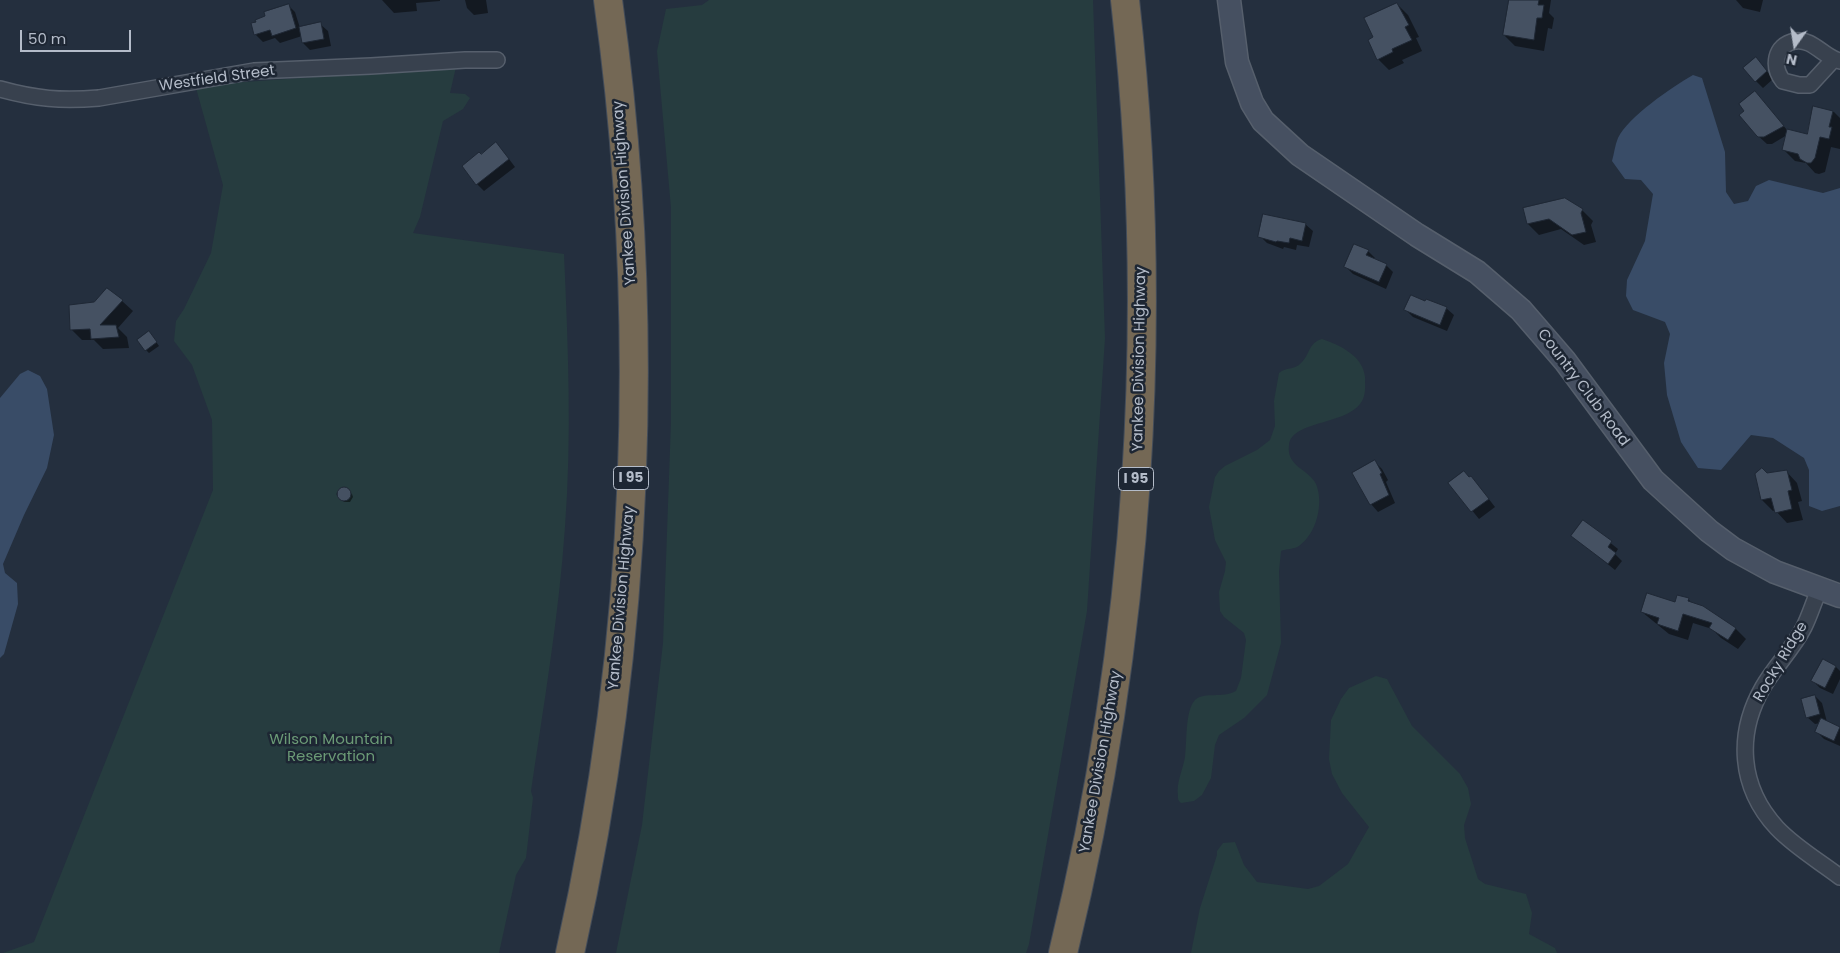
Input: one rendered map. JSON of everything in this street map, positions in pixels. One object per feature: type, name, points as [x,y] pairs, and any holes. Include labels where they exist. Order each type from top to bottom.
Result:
[{"type":"highway","name":"Yankee Division Highway","points":[[570,953],[590,856],[612,716],[623,608],[630,501],[633,403],[631,268],[622,124],[608,0]]},
{"type":"highway","name":"Yankee Division Highway","points":[[1063,953],[1087,844],[1109,725],[1126,598],[1138,461],[1142,242],[1138,160],[1125,0]]},
{"type":"street","name":"Country Club Road","points":[[1229,0],[1237,62],[1252,103],[1262,121],[1300,155],[1417,235],[1476,272],[1520,310],[1565,361],[1653,480],[1709,531],[1733,549],[1775,572],[1830,592]]},
{"type":"street","name":"Westfield Street","points":[[0,89],[42,99],[75,100],[99,98],[254,71],[497,60]]},
{"type":"street","name":"Rocky Ridge","points":[[1830,592],[1804,627],[1757,698],[1748,721],[1745,754],[1754,795],[1767,817],[1786,837],[1840,877]]},
{"type":"green space","points":[[709,0],[1093,0],[1105,338],[1087,611],[1026,953],[616,953],[642,825],[663,643],[671,422],[671,208],[657,51],[666,9],[702,5]]},
{"type":"green space","name":"Wilson Mountain Reservation","points":[[456,67],[450,93],[465,94],[470,98],[463,109],[443,121],[420,217],[413,233],[564,254],[569,424],[567,493],[559,593],[531,791],[533,798],[526,858],[516,875],[499,953],[3,953],[34,942],[213,490],[212,420],[192,365],[174,341],[176,321],[184,309],[211,253],[223,185],[196,88],[230,83]]},
{"type":"green space","points":[[1322,339],[1350,352],[1360,363],[1365,377],[1364,396],[1356,408],[1347,414],[1300,431],[1293,437],[1289,445],[1289,452],[1294,463],[1313,479],[1316,484],[1319,509],[1314,526],[1305,540],[1297,547],[1281,551],[1279,571],[1281,643],[1267,695],[1244,718],[1219,735],[1215,745],[1211,778],[1202,795],[1194,801],[1181,803],[1178,799],[1178,786],[1185,757],[1188,719],[1192,705],[1199,697],[1225,695],[1236,691],[1241,678],[1246,640],[1244,633],[1224,617],[1220,611],[1219,592],[1226,562],[1215,540],[1209,507],[1215,477],[1225,466],[1257,450],[1270,440],[1275,426],[1274,401],[1279,373],[1299,365],[1314,343]]},
{"type":"green space","points":[[1376,676],[1387,679],[1412,726],[1460,774],[1468,788],[1471,804],[1464,825],[1465,838],[1478,879],[1485,884],[1526,894],[1532,913],[1529,934],[1555,948],[1557,953],[1191,953],[1200,908],[1217,851],[1223,843],[1235,842],[1244,865],[1257,882],[1308,889],[1319,886],[1348,864],[1369,827],[1342,793],[1332,774],[1329,759],[1331,720],[1341,699],[1349,688]]},
{"type":"water","points":[[1693,75],[1702,78],[1725,152],[1726,192],[1734,204],[1748,201],[1756,186],[1769,180],[1823,193],[1840,188],[1840,506],[1822,511],[1809,506],[1809,470],[1804,458],[1773,438],[1751,435],[1721,470],[1698,468],[1681,442],[1667,395],[1664,363],[1670,334],[1665,322],[1633,310],[1626,296],[1627,280],[1645,241],[1653,194],[1641,180],[1625,179],[1612,161],[1616,144],[1623,130],[1641,112]]},
{"type":"water","points":[[28,370],[40,376],[47,389],[54,435],[47,468],[3,564],[5,573],[17,583],[18,604],[4,654],[0,658],[0,398],[20,374]]},
{"type":"building","points":[[1509,0],[1539,0],[1538,5],[1544,5],[1542,18],[1537,18],[1534,40],[1503,35]]},
{"type":"building","points":[[1397,3],[1409,25],[1405,27],[1412,40],[1392,49],[1393,52],[1377,60],[1368,40],[1373,37],[1364,18]]},
{"type":"building","points":[[289,4],[296,28],[272,36],[270,30],[254,35],[251,23],[265,16],[264,12]]},
{"type":"building","points":[[321,22],[324,39],[302,43],[299,27]]},
{"type":"building","points":[[1756,57],[1767,71],[1755,82],[1743,68]]},
{"type":"building","points":[[1755,91],[1784,126],[1764,137],[1758,137],[1739,115],[1744,111],[1739,104]]},
{"type":"building","points":[[1813,106],[1833,111],[1829,127],[1832,127],[1829,139],[1820,137],[1815,158],[1811,163],[1807,163],[1800,159],[1798,154],[1782,150],[1787,129],[1807,134]]},
{"type":"building","points":[[496,142],[509,159],[476,185],[462,166],[479,152],[481,154]]},
{"type":"building","points":[[1565,198],[1583,209],[1581,213],[1586,232],[1572,235],[1549,219],[1527,224],[1523,208]]},
{"type":"building","points":[[1263,214],[1306,223],[1302,241],[1290,238],[1289,243],[1276,242],[1258,237]]},
{"type":"building","points":[[1354,244],[1369,250],[1366,255],[1387,264],[1379,282],[1344,267]]},
{"type":"building","points":[[107,288],[123,300],[100,325],[116,325],[119,337],[91,339],[90,329],[70,330],[69,305],[94,302]]},
{"type":"building","points":[[1411,295],[1447,307],[1440,325],[1404,310]]},
{"type":"building","points":[[149,331],[157,342],[145,351],[137,340]]},
{"type":"building","points":[[1375,460],[1382,473],[1380,474],[1389,495],[1370,505],[1352,473]]},
{"type":"building","points":[[1762,468],[1767,473],[1787,470],[1792,490],[1788,491],[1792,509],[1775,513],[1771,498],[1761,500],[1755,474]]},
{"type":"building","points":[[1464,471],[1469,477],[1471,476],[1489,499],[1471,512],[1448,483]]},
{"type":"building","points":[[344,487],[349,489],[351,494],[349,499],[344,501],[339,499],[337,494],[339,489]]},
{"type":"building","points":[[1583,520],[1612,541],[1608,547],[1616,553],[1608,564],[1571,536]]},
{"type":"building","points":[[1647,593],[1675,602],[1677,595],[1689,598],[1688,601],[1703,606],[1736,628],[1728,640],[1709,628],[1712,623],[1683,614],[1678,631],[1657,624],[1659,618],[1641,612]]},
{"type":"building","points":[[1823,659],[1836,666],[1825,688],[1811,681]]},
{"type":"building","points":[[1815,695],[1820,714],[1806,718],[1801,699]]},
{"type":"building","points":[[1821,718],[1840,727],[1834,741],[1815,732]]}]
